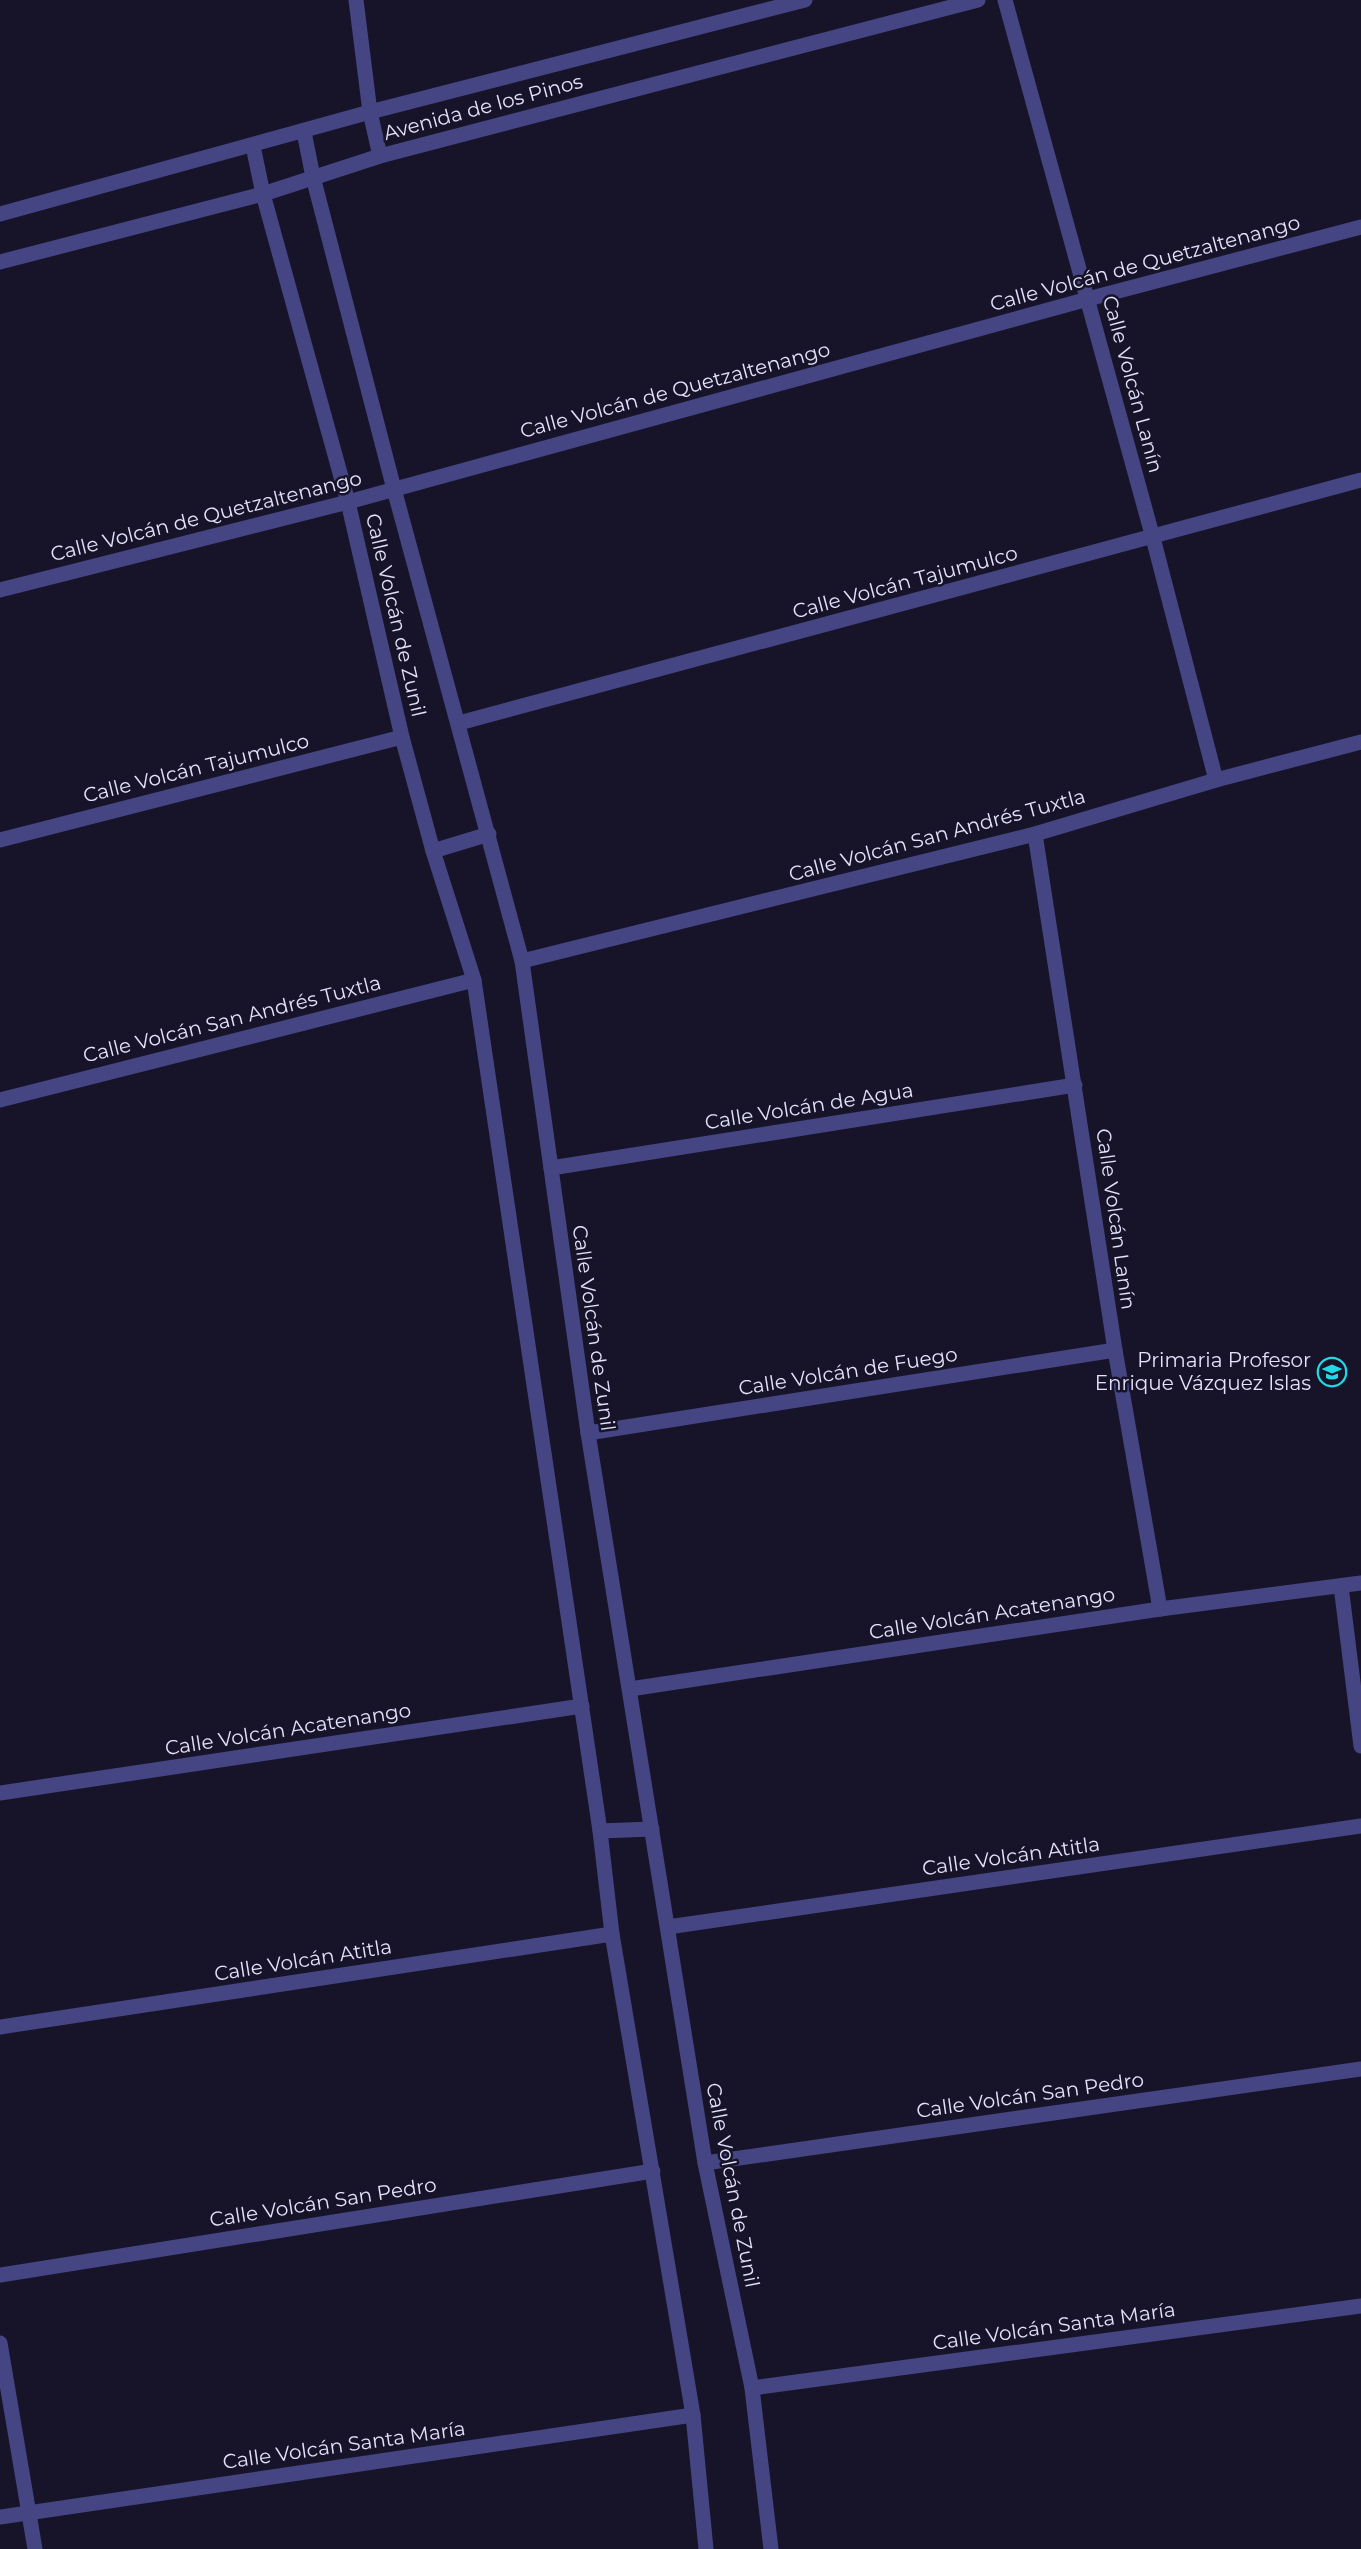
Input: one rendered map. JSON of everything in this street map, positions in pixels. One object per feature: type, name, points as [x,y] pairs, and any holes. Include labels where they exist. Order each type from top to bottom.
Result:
[{"type":"street","points":[[356,0],[370,112],[380,156]]},
{"type":"street","name":"Avenida de los Pinos","points":[[0,214],[370,112],[805,0]]},
{"type":"street","name":"Avenida de los Pinos","points":[[0,262],[263,194],[380,156],[978,0]]},
{"type":"street","name":"Calle Volcán Lanín","points":[[1005,0],[1153,538],[1216,780]]},
{"type":"street","name":"Calle Volcán de Zunil","points":[[304,132],[394,489],[522,961],[588,1433],[705,2163],[752,2388],[771,2549]]},
{"type":"street","name":"Calle Volcán de Zunil","points":[[253,146],[263,194],[348,502],[402,737],[433,851],[474,980],[582,1706],[612,1934],[693,2415],[706,2549]]},
{"type":"street","name":"Calle Volcán de Quetzaltenango","points":[[0,590],[348,502],[1088,299],[1361,227]]},
{"type":"street","name":"Calle Volcán Tajumulco","points":[[459,723],[1153,538],[1361,480]]},
{"type":"street","name":"Calle Volcán Tajumulco","points":[[0,840],[402,737]]},
{"type":"street","name":"Calle Volcán San Andrés Tuxtla","points":[[522,961],[1035,834],[1216,780],[1361,742]]},
{"type":"street","points":[[433,851],[489,834]]},
{"type":"street","name":"Calle Volcán Lanín","points":[[1035,834],[1114,1350],[1160,1609]]},
{"type":"street","name":"Calle Volcán San Andrés Tuxtla","points":[[0,1100],[474,980]]},
{"type":"street","name":"Calle Volcán de Agua","points":[[551,1168],[1075,1085]]},
{"type":"street","name":"Calle Volcán de Fuego","points":[[588,1433],[1114,1350]]},
{"type":"street","name":"Calle Volcán Acatenango","points":[[630,1689],[1160,1609],[1361,1583]]},
{"type":"street","points":[[1341,1586],[1361,1746]]},
{"type":"street","name":"Calle Volcán Acatenango","points":[[0,1793],[582,1706]]},
{"type":"street","name":"Calle Volcán Atitla","points":[[668,1927],[1361,1826]]},
{"type":"street","points":[[600,1831],[652,1829]]},
{"type":"street","name":"Calle Volcán Atitla","points":[[0,2027],[612,1934]]},
{"type":"street","name":"Calle Volcán San Pedro","points":[[705,2163],[1361,2069]]},
{"type":"street","name":"Calle Volcán San Pedro","points":[[0,2275],[653,2171]]},
{"type":"street","name":"Calle Volcán Santa María","points":[[752,2388],[1361,2306]]},
{"type":"street","points":[[0,2343],[35,2549]]},
{"type":"street","name":"Calle Volcán Santa María","points":[[0,2517],[693,2415]]},
{"type":"place","name":"Primaria Profesor Enrique Vázquez Islas","points":[[1332,1372]]}]
